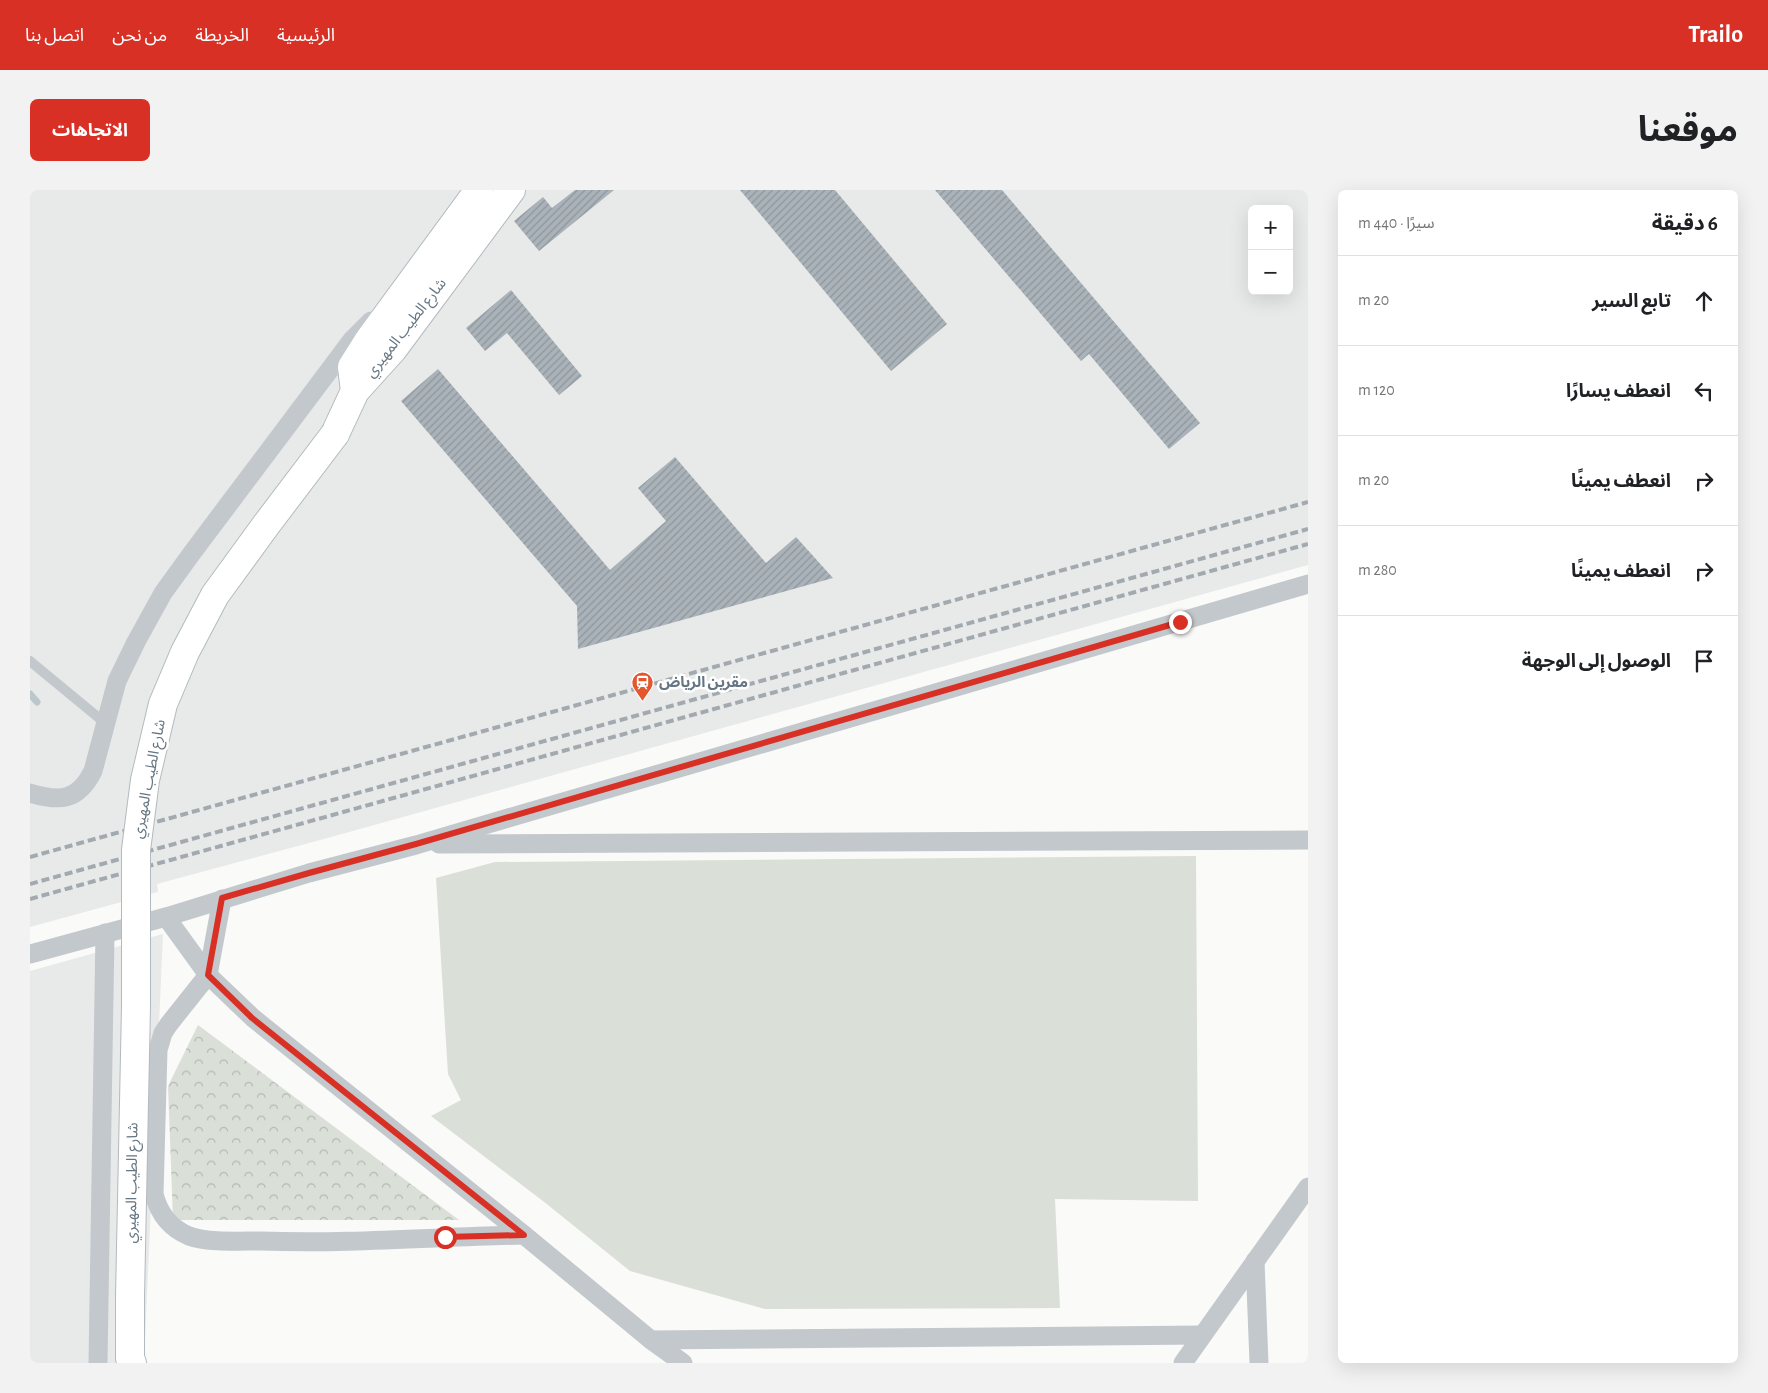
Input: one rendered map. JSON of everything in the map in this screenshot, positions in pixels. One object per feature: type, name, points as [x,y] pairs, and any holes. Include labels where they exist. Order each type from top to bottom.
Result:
[{"type":"street","name":"شارع الطيب المهيري","points":[[355,391],[352,367],[369,340],[479,190]]},
{"type":"street","name":"شارع الطيب المهيري","points":[[129,1361],[136,1006],[136,850],[146,780],[163,704],[185,652],[215,595],[335,434],[355,391],[393,349],[511,190]]},
{"type":"street","points":[[30,793],[50,798],[64,797],[76,793],[86,785],[93,771],[116,680],[163,593],[352,340],[374,318],[394,307]]},
{"type":"street","points":[[30,954],[166,917],[222,898],[416,844],[1308,584]]},
{"type":"street","points":[[416,844],[1308,840]]},
{"type":"street","points":[[222,898],[208,975],[163,1032],[158,1050],[154,1194],[160,1211],[173,1227],[190,1236],[218,1240],[271,1242],[524,1235]]},
{"type":"street","points":[[166,917],[208,975],[252,1018],[682,1363]]},
{"type":"street","points":[[98,1363],[105,933]]},
{"type":"street","points":[[1183,1363],[1308,1187]]},
{"type":"street","points":[[1256,1261],[1259,1363]]},
{"type":"street","points":[[651,1340],[1202,1335]]},
{"type":"lane","points":[[30,661],[105,723]]},
{"type":"shaded area","points":[[30,190],[1308,190],[1308,565],[157,884],[158,892],[30,927]]},
{"type":"shaded area","points":[[163,934],[144,1363],[30,1363],[30,971]]},
{"type":"green space","points":[[1196,856],[1198,1201],[1055,1199],[1060,1308],[765,1309],[630,1271],[543,1201],[431,1116],[461,1100],[448,1074],[436,878],[495,862]]},
{"type":"green space","points":[[198,1025],[459,1220],[173,1220],[168,1086]]},
{"type":"building","points":[[575,190],[614,190],[539,251],[514,221],[543,197],[552,208]]},
{"type":"building","points":[[740,190],[835,190],[947,324],[891,371]]},
{"type":"building","points":[[935,190],[1002,190],[1200,423],[1169,449],[1089,354],[1081,361]]},
{"type":"building","points":[[511,290],[582,376],[559,395],[507,333],[485,351],[466,328]]},
{"type":"building","points":[[438,369],[610,570],[666,521],[638,488],[675,457],[766,563],[796,537],[833,578],[578,649],[577,606],[401,401]]},
{"type":"waterway","points":[[30,694],[37,702]]},
{"type":"railway","points":[[30,857],[1308,502]]},
{"type":"railway","points":[[30,884],[1308,529]]},
{"type":"railway","points":[[30,899],[1308,544]]},
{"type":"place","name":"مقرين الرياض","points":[[643,701]]},
{"type":"route","points":[[445,1237],[524,1235],[252,1018],[208,975],[222,898],[416,844],[1180,622]]}]
